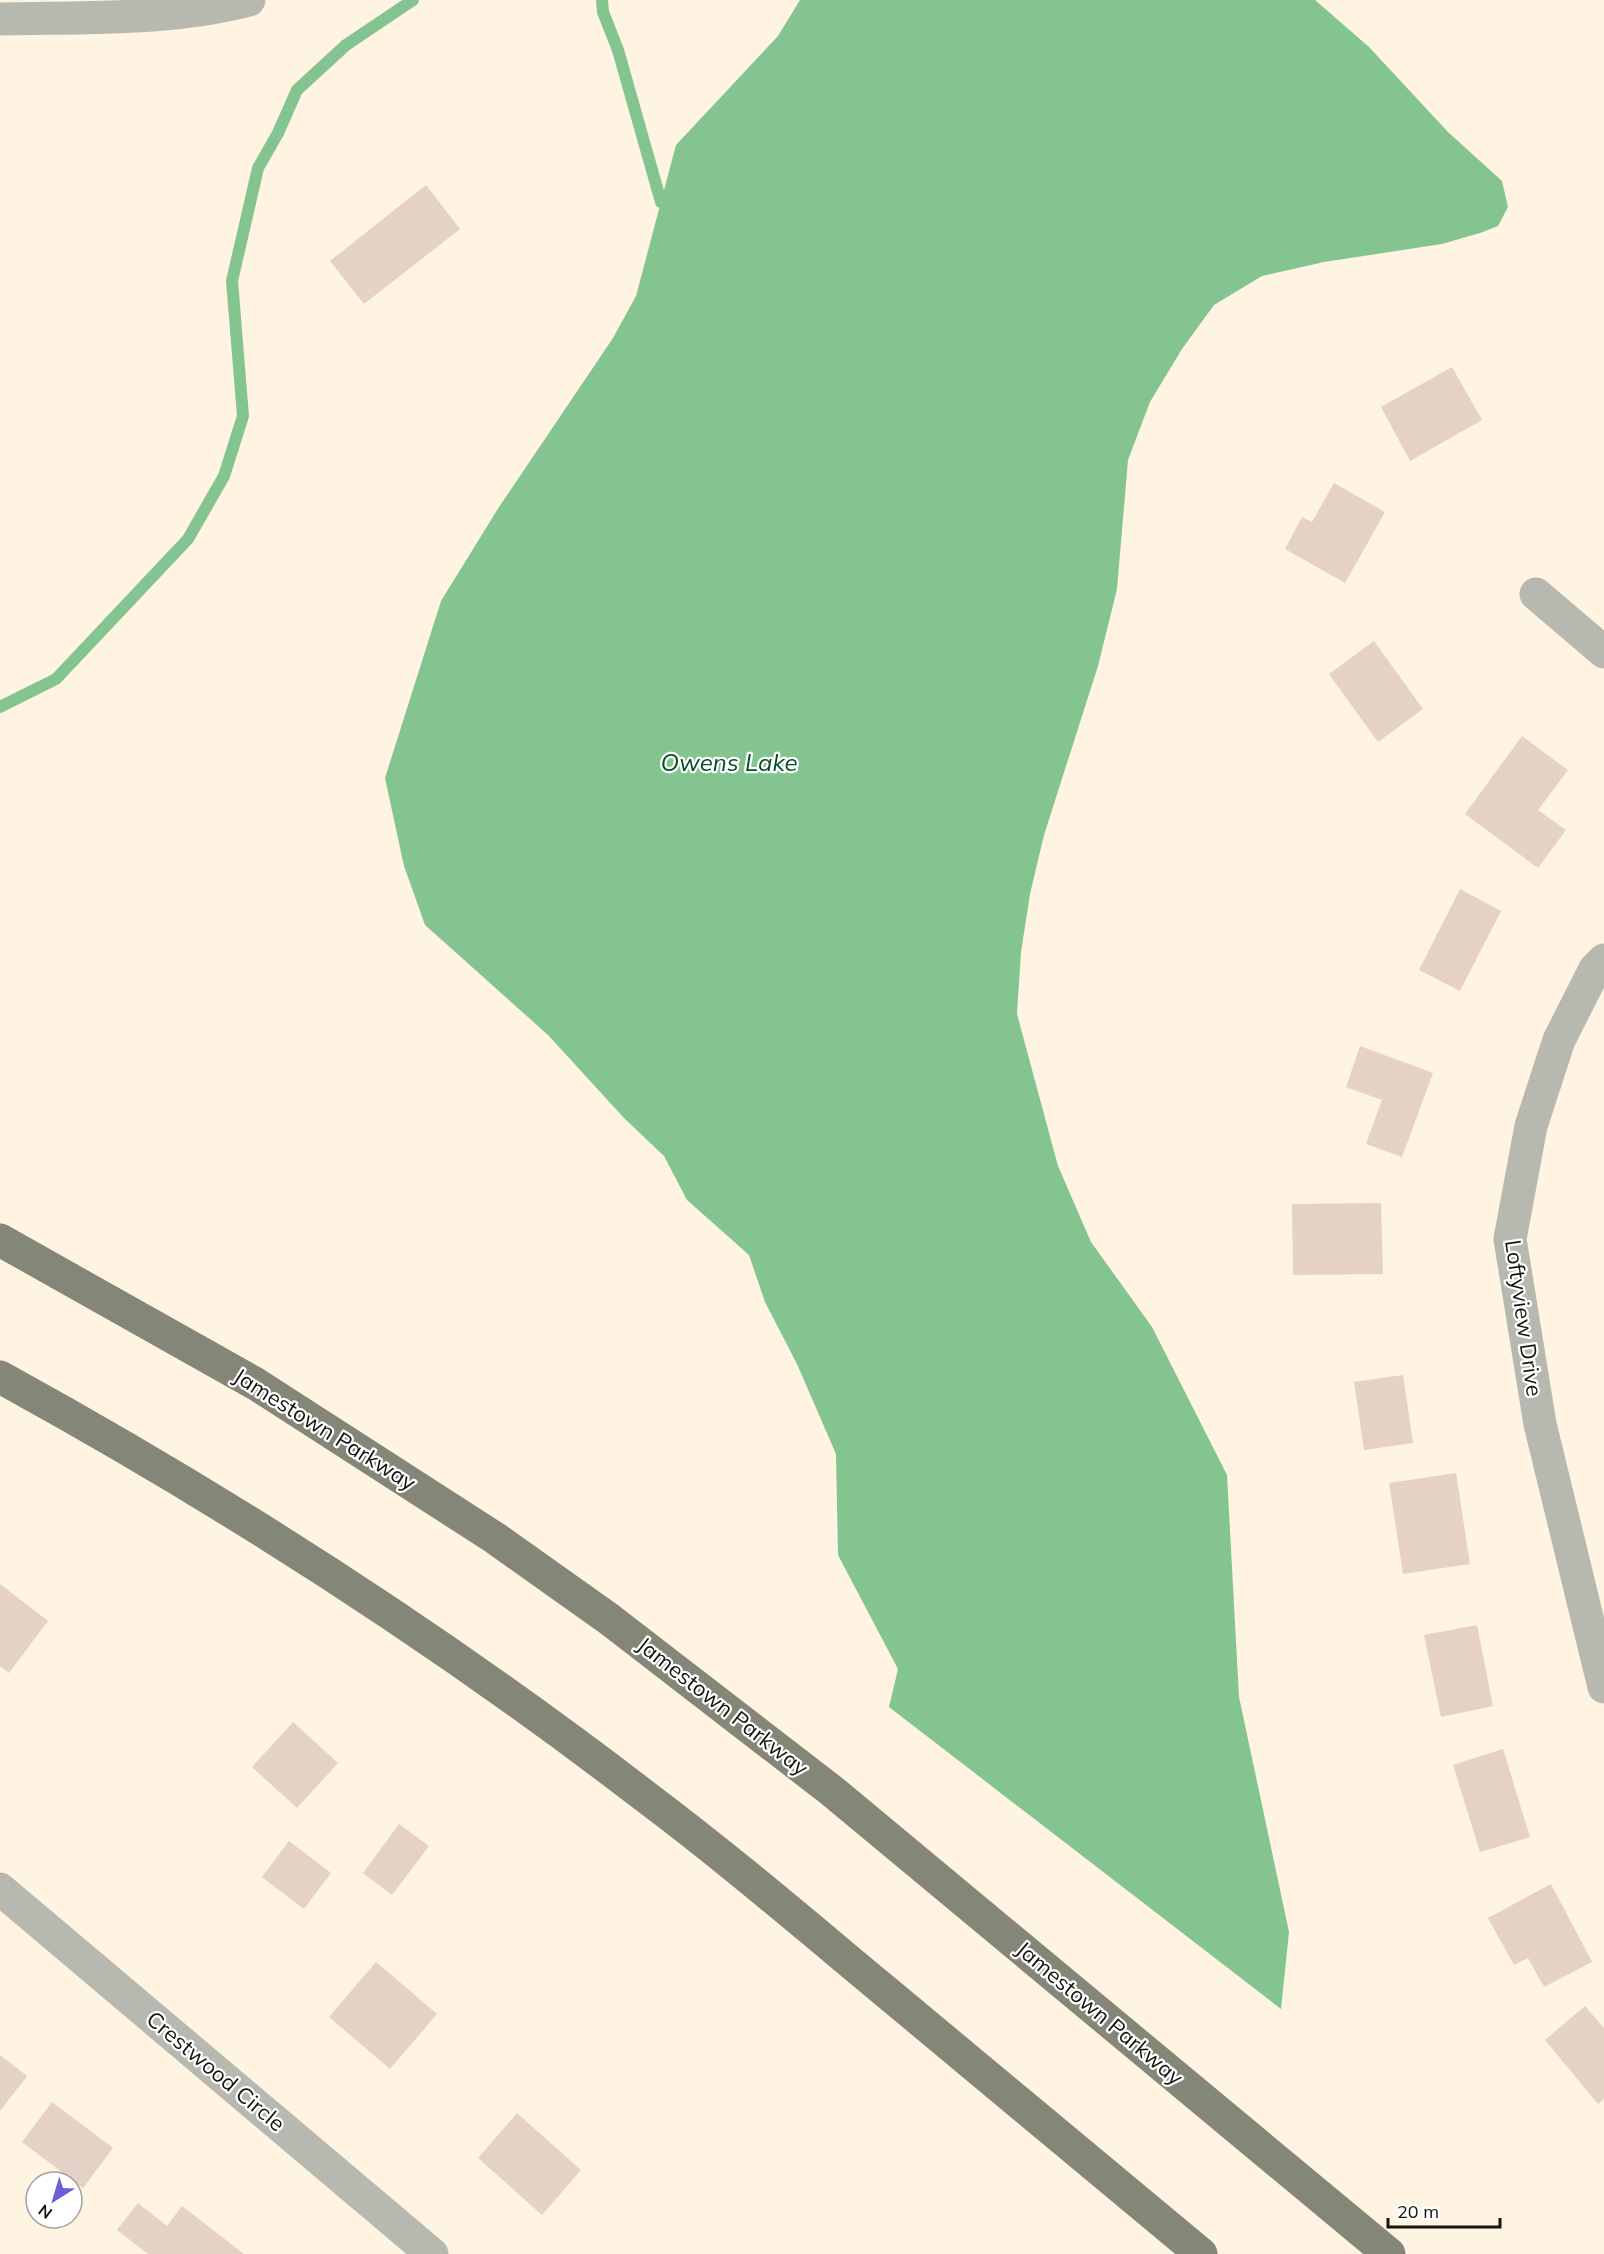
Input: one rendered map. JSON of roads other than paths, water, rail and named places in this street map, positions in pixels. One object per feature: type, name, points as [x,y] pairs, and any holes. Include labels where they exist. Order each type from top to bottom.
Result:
[{"type":"main road","name":"Jamestown Parkway","points":[[0,1240],[256,1384],[495,1538],[609,1618],[832,1791],[1389,2254]]},
{"type":"main road","points":[[0,1377],[194,1487],[302,1555],[427,1637],[538,1716],[648,1798],[756,1884],[1202,2254]]},
{"type":"street","points":[[0,19],[163,15],[216,8],[249,0]]},
{"type":"street","points":[[1536,594],[1604,652]]},
{"type":"street","name":"Loftyview Drive","points":[[1604,960],[1595,969],[1559,1040],[1531,1126],[1510,1239],[1540,1424],[1604,1687]]},
{"type":"street","name":"Crestwood Circle","points":[[0,1889],[432,2254]]},
{"type":"water","name":"Owens Lake","points":[[800,0],[1315,0],[1369,47],[1448,132],[1502,181],[1508,207],[1498,226],[1442,244],[1324,262],[1262,276],[1214,305],[1182,349],[1150,402],[1128,460],[1117,589],[1098,666],[1044,835],[1030,894],[1021,952],[1017,1014],[1058,1166],[1091,1242],[1152,1327],[1227,1475],[1239,1697],[1289,1932],[1281,2009],[889,1707],[898,1669],[838,1555],[836,1454],[797,1364],[765,1302],[749,1255],[687,1200],[664,1156],[624,1118],[548,1035],[425,925],[404,866],[385,778],[441,601],[499,507],[613,338],[636,296],[676,145],[778,36]]},
{"type":"waterway","points":[[0,707],[56,679],[188,539],[224,476],[243,416],[232,281],[258,168],[278,133],[297,90],[346,45],[413,0]]},
{"type":"waterway","points":[[602,0],[603,12],[618,50],[661,202]]}]
